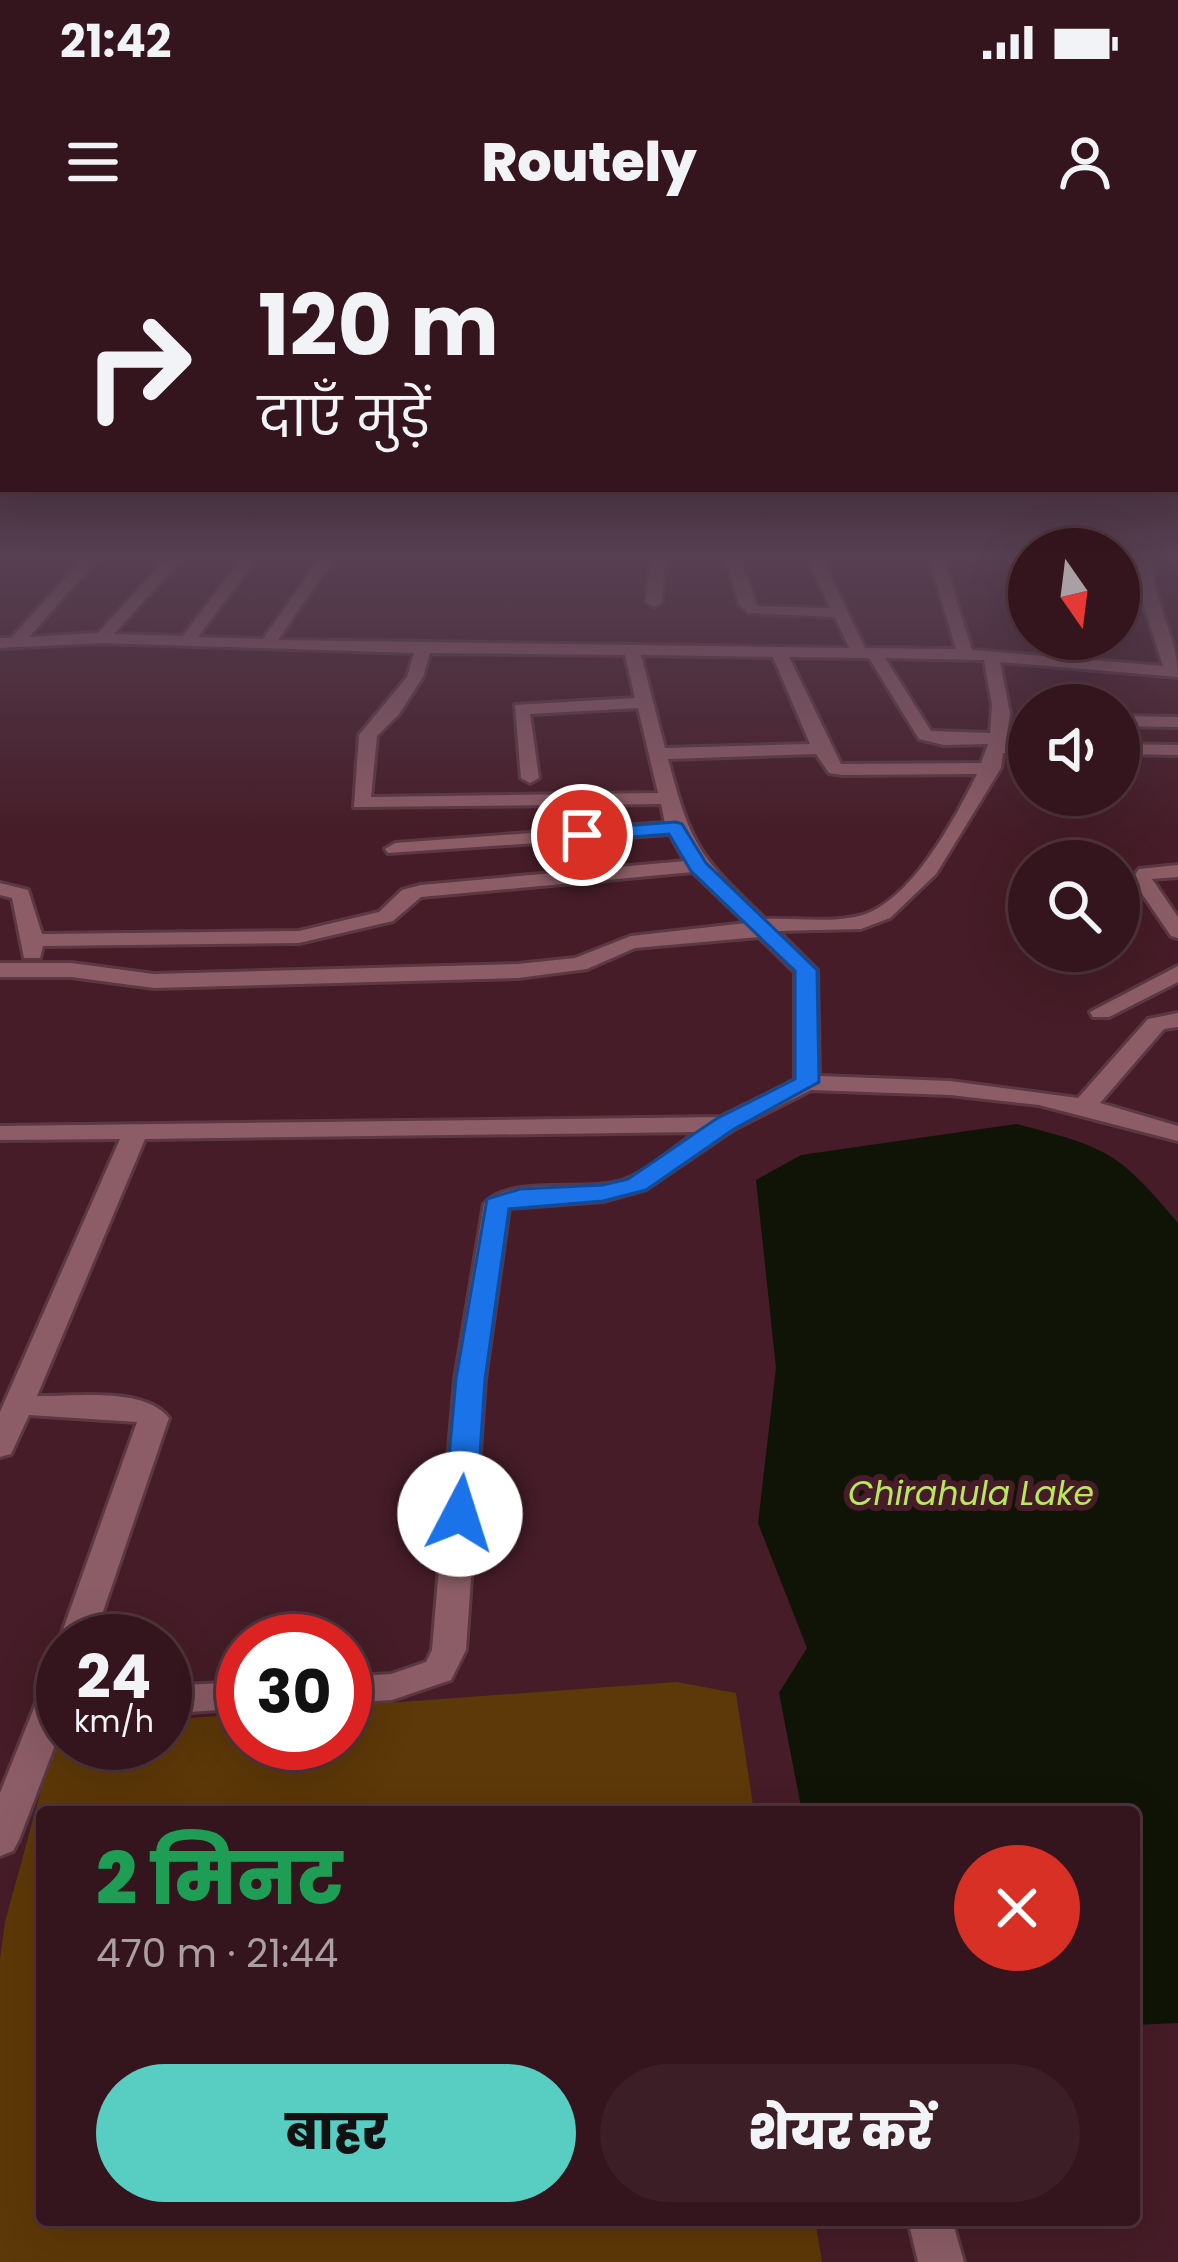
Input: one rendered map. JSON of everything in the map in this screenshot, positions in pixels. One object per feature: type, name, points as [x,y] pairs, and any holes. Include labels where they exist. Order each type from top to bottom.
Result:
[{"type":"street","points":[[422,649],[415,677],[393,710],[368,735],[361,803],[668,798]]},
{"type":"street","points":[[447,649],[965,654],[1175,671]]},
{"type":"street","points":[[865,649],[925,735],[1008,741]]},
{"type":"street","points":[[964,649],[965,654]]},
{"type":"street","points":[[632,652],[676,828],[698,866],[806,970],[807,1082]]},
{"type":"street","points":[[779,652],[821,749],[835,769],[1000,739]]},
{"type":"street","points":[[0,970],[154,981],[518,971],[579,964],[631,942],[758,927],[877,920],[897,906],[964,819],[1000,739],[991,655]]},
{"type":"street","points":[[530,778],[521,709],[644,703]]},
{"type":"street","points":[[1140,721],[1178,722]]},
{"type":"street","points":[[656,754],[821,749]]},
{"type":"street","points":[[1140,749],[1178,749]]},
{"type":"street","points":[[394,849],[676,828]]},
{"type":"street","points":[[33,940],[299,937],[386,917],[409,894],[421,891],[698,866]]},
{"type":"street","points":[[1178,871],[1146,873],[1142,879],[1178,932]]},
{"type":"street","points":[[0,889],[20,894],[33,940],[31,970]]},
{"type":"street","points":[[1101,1012],[1178,973]]},
{"type":"street","points":[[1084,1106],[1156,1024],[1178,1020]]},
{"type":"street","points":[[372,1688],[392,1687],[439,1671],[449,1650],[470,1379],[497,1204],[520,1196],[603,1193],[637,1184],[725,1124],[807,1082],[977,1087],[1084,1106],[1178,1134]]},
{"type":"street","points":[[0,1133],[725,1124]]},
{"type":"street","points":[[0,1447],[135,1134]]},
{"type":"street","points":[[18,1406],[134,1409],[154,1418],[85,1614]]},
{"type":"street","points":[[0,1840],[36,1754]]},
{"type":"street","points":[[932,2226],[941,2262]]},
{"type":"shaded area","points":[[677,1682],[736,1693],[753,1806],[37,1806],[47,1770],[192,1770],[192,1718],[216,1716],[216,1770],[372,1770],[372,1704]]},
{"type":"shaded area","points":[[36,1809],[36,2226],[816,2226],[822,2262],[0,2262],[0,1959],[5,1922]]},
{"type":"water","name":"Chirahula Lake","points":[[1016,1124],[1108,1155],[1140,1180],[1178,1223],[1178,2023],[1140,2025],[1140,1806],[801,1806],[779,1693],[807,1648],[758,1523],[776,1368],[756,1180],[801,1155]]},
{"type":"route","points":[[460,1514],[470,1379],[497,1204],[520,1196],[603,1193],[637,1184],[725,1124],[807,1082],[806,970],[698,866],[676,828],[582,835]]}]
